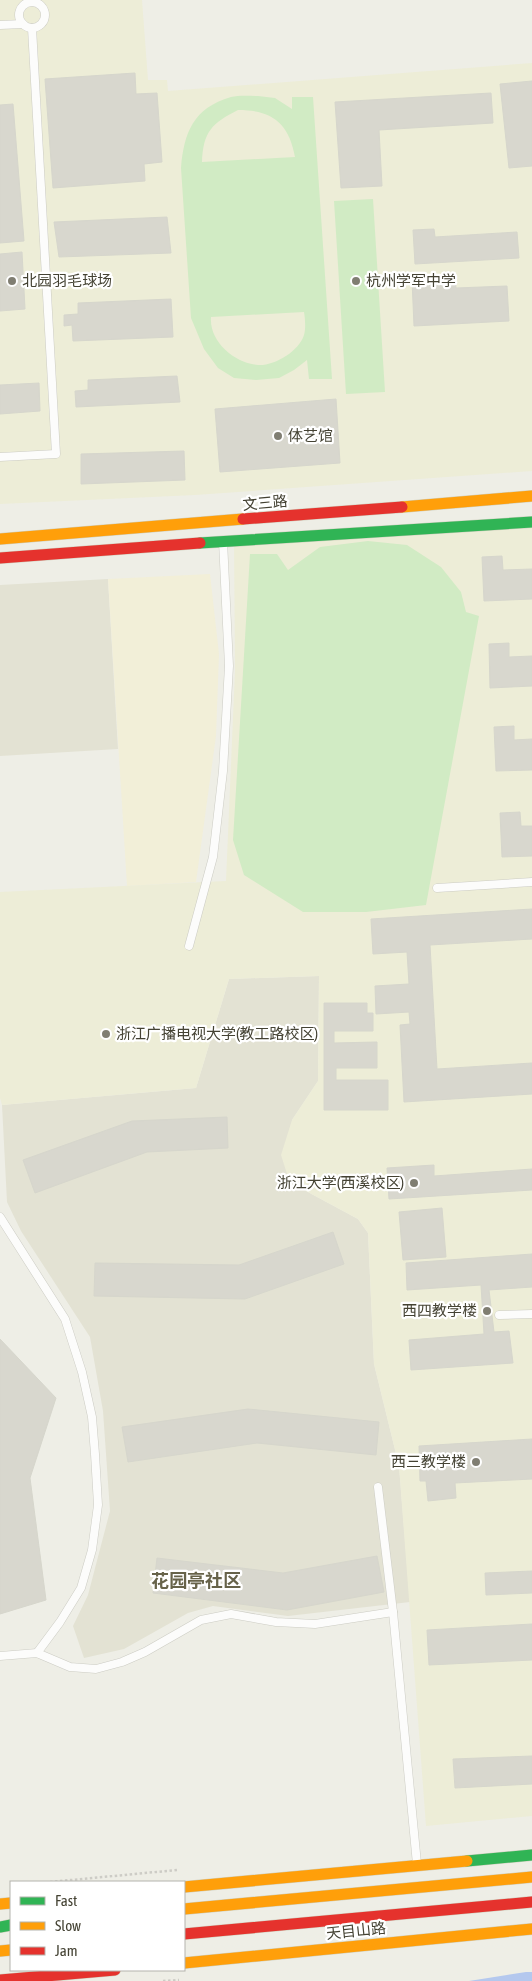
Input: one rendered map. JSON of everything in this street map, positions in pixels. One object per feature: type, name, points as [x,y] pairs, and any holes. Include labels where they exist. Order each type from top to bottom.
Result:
[{"type":"main road","name":"文三路","points":[[0,539],[532,496]]},
{"type":"main road","points":[[0,558],[222,541],[532,522]]},
{"type":"main road","points":[[185,1887],[532,1855]]},
{"type":"main road","points":[[185,1909],[532,1876]]},
{"type":"main road","name":"天目山路","points":[[185,1934],[532,1902]]},
{"type":"main road","name":"天目山路","points":[[185,1963],[532,1929]]},
{"type":"main road","points":[[0,1980],[104,1971]]},
{"type":"lane","points":[[0,25],[22,24],[32,28],[41,25],[46,17],[44,8],[38,2],[28,2],[21,7],[19,16],[22,24]]},
{"type":"lane","points":[[0,457],[56,454],[32,28]]},
{"type":"lane","points":[[189,946],[213,857],[224,763],[229,666],[222,522]]},
{"type":"lane","points":[[437,888],[532,882]]},
{"type":"lane","points":[[0,1217],[65,1319],[82,1372],[92,1417],[96,1454],[98,1505],[92,1550],[81,1588],[60,1622],[37,1652]]},
{"type":"lane","points":[[499,1315],[532,1314]]},
{"type":"lane","points":[[378,1487],[393,1612],[418,1866]]},
{"type":"lane","points":[[0,1656],[37,1652],[70,1667],[96,1669],[122,1662],[145,1652],[201,1620],[231,1614],[276,1622],[315,1624],[393,1612]]},
{"type":"shaded area","name":"杭州学军中学","points":[[0,0],[142,0],[148,80],[167,80],[168,91],[532,63],[532,471],[195,495],[0,504]]},
{"type":"shaded area","name":"浙江大学(西溪校区)","points":[[532,527],[532,1816],[426,1826],[399,1466],[374,1364],[368,1233],[358,1219],[306,1191],[287,1174],[281,1155],[292,1120],[318,1081],[319,976],[229,979],[196,1088],[2,1105],[0,1098],[0,892],[226,881],[235,671],[234,541]]},
{"type":"shaded area","points":[[210,574],[219,654],[216,736],[196,882],[127,886],[108,579]]},
{"type":"shaded area","points":[[108,579],[118,749],[0,756],[0,585]]},
{"type":"shaded area","points":[[319,976],[318,1081],[292,1120],[306,1191],[358,1219],[368,1233],[374,1364],[399,1466],[410,1602],[288,1616],[213,1606],[188,1613],[124,1649],[84,1658],[73,1626],[88,1595],[110,1511],[103,1411],[90,1337],[21,1231],[7,1202],[2,1105],[196,1088],[229,979]]},
{"type":"green space","points":[[255,96],[275,98],[292,109],[292,97],[313,97],[332,379],[309,379],[307,360],[279,378],[256,380],[234,378],[218,368],[204,349],[191,318],[181,168],[182,155],[188,133],[199,115],[218,102],[231,97]],"holes":[[[238,110],[260,113],[277,121],[288,135],[295,157],[202,162],[204,143],[215,124]],[[304,312],[305,332],[297,347],[279,360],[265,365],[249,363],[232,355],[219,342],[211,326],[211,317]]]},
{"type":"green space","points":[[373,199],[385,392],[346,394],[334,201]]},
{"type":"green space","points":[[368,541],[407,545],[441,567],[461,592],[466,612],[479,616],[426,905],[366,912],[303,912],[244,875],[233,840],[250,554],[277,554],[288,570],[320,547]]},
{"type":"water","points":[[532,1972],[532,1981],[469,1981]]},
{"type":"building","points":[[135,73],[136,94],[157,93],[162,162],[144,164],[145,181],[53,188],[45,79]]},
{"type":"building","points":[[532,81],[532,166],[509,168],[500,84]]},
{"type":"building","points":[[491,93],[493,123],[379,130],[382,186],[341,188],[335,102]]},
{"type":"building","points":[[13,104],[24,241],[0,243],[0,105]]},
{"type":"building","points":[[167,217],[171,253],[59,257],[54,222]]},
{"type":"building","points":[[434,229],[435,237],[517,232],[519,258],[415,264],[413,230]]},
{"type":"building","name":"北园羽毛球场","points":[[22,252],[25,309],[0,311],[0,254]]},
{"type":"building","points":[[455,278],[456,288],[507,286],[509,321],[414,326],[412,280]]},
{"type":"building","points":[[171,299],[173,337],[73,341],[72,325],[64,326],[64,315],[78,314],[78,303]]},
{"type":"building","points":[[177,376],[180,402],[76,407],[75,391],[88,390],[88,380]]},
{"type":"building","points":[[39,383],[40,411],[0,414],[0,385]]},
{"type":"building","name":"体艺馆","points":[[336,399],[340,463],[220,472],[215,409]]},
{"type":"building","points":[[184,451],[185,480],[81,484],[81,454]]},
{"type":"building","points":[[502,556],[503,570],[532,569],[532,599],[484,601],[482,557]]},
{"type":"building","points":[[509,643],[509,657],[532,656],[532,686],[490,688],[489,644]]},
{"type":"building","points":[[514,726],[514,740],[532,739],[532,770],[496,771],[494,727]]},
{"type":"building","points":[[520,812],[521,826],[532,826],[532,856],[502,857],[500,813]]},
{"type":"building","points":[[532,909],[532,939],[430,945],[437,1069],[532,1063],[532,1094],[404,1102],[400,1025],[410,1024],[409,1012],[376,1014],[375,986],[409,984],[407,952],[373,954],[371,919]]},
{"type":"building","points":[[324,1003],[367,1003],[367,1013],[373,1013],[373,1031],[334,1031],[334,1043],[377,1042],[377,1068],[336,1068],[336,1080],[388,1080],[388,1110],[324,1110]]},
{"type":"building","points":[[227,1117],[228,1148],[147,1152],[35,1193],[23,1160],[132,1121]]},
{"type":"building","points":[[434,1165],[434,1176],[532,1169],[532,1190],[389,1199],[387,1168]]},
{"type":"building","points":[[442,1208],[446,1257],[403,1260],[399,1212]]},
{"type":"building","points":[[333,1232],[344,1264],[245,1299],[94,1296],[95,1263],[239,1265]]},
{"type":"building","name":"西四教学楼","points":[[532,1254],[532,1287],[489,1290],[494,1332],[509,1331],[513,1363],[411,1370],[409,1340],[484,1334],[481,1285],[407,1290],[406,1263]]},
{"type":"building","points":[[0,1339],[56,1398],[30,1478],[46,1600],[0,1614]]},
{"type":"building","points":[[248,1409],[379,1422],[376,1455],[257,1443],[128,1462],[122,1427]]},
{"type":"building","name":"西三教学楼","points":[[532,1439],[532,1479],[455,1483],[456,1498],[428,1501],[426,1481],[420,1481],[419,1446]]},
{"type":"building","points":[[377,1556],[384,1592],[287,1610],[153,1593],[157,1558],[283,1573]]},
{"type":"building","points":[[532,1571],[532,1593],[486,1595],[485,1573]]},
{"type":"building","points":[[532,1624],[532,1660],[429,1665],[427,1630]]},
{"type":"building","points":[[532,1756],[532,1784],[455,1788],[453,1759]]},
{"type":"traffic: fast","points":[[200,543],[532,522]]},
{"type":"traffic: fast","points":[[467,1861],[532,1855]]},
{"type":"traffic: fast","points":[[0,1927],[10,1925]]},
{"type":"traffic: slow","points":[[402,507],[532,496]]},
{"type":"traffic: slow","points":[[0,539],[243,519]]},
{"type":"traffic: slow","points":[[185,1887],[467,1861]]},
{"type":"traffic: slow","points":[[185,1909],[532,1877]]},
{"type":"traffic: slow","points":[[0,1904],[10,1903]]},
{"type":"traffic: slow","points":[[185,1963],[532,1929]]},
{"type":"traffic: slow","points":[[0,1951],[10,1950]]},
{"type":"traffic: jam","points":[[243,519],[402,507]]},
{"type":"traffic: jam","points":[[0,558],[200,543]]},
{"type":"traffic: jam","points":[[185,1934],[532,1902]]},
{"type":"traffic: jam","points":[[0,1980],[104,1971]]},
{"type":"place","name":"北园羽毛球场","points":[[12,281]]},
{"type":"place","name":"杭州学军中学","points":[[356,281]]},
{"type":"place","name":"体艺馆","points":[[278,436]]},
{"type":"place","name":"浙江广播电视大学(教工路校区)","points":[[106,1034]]},
{"type":"place","name":"浙江大学(西溪校区)","points":[[414,1183]]},
{"type":"place","name":"西四教学楼","points":[[487,1311]]},
{"type":"place","name":"西三教学楼","points":[[476,1462]]},
{"type":"district","name":"花园亭社区","points":[[196,1581]]}]
